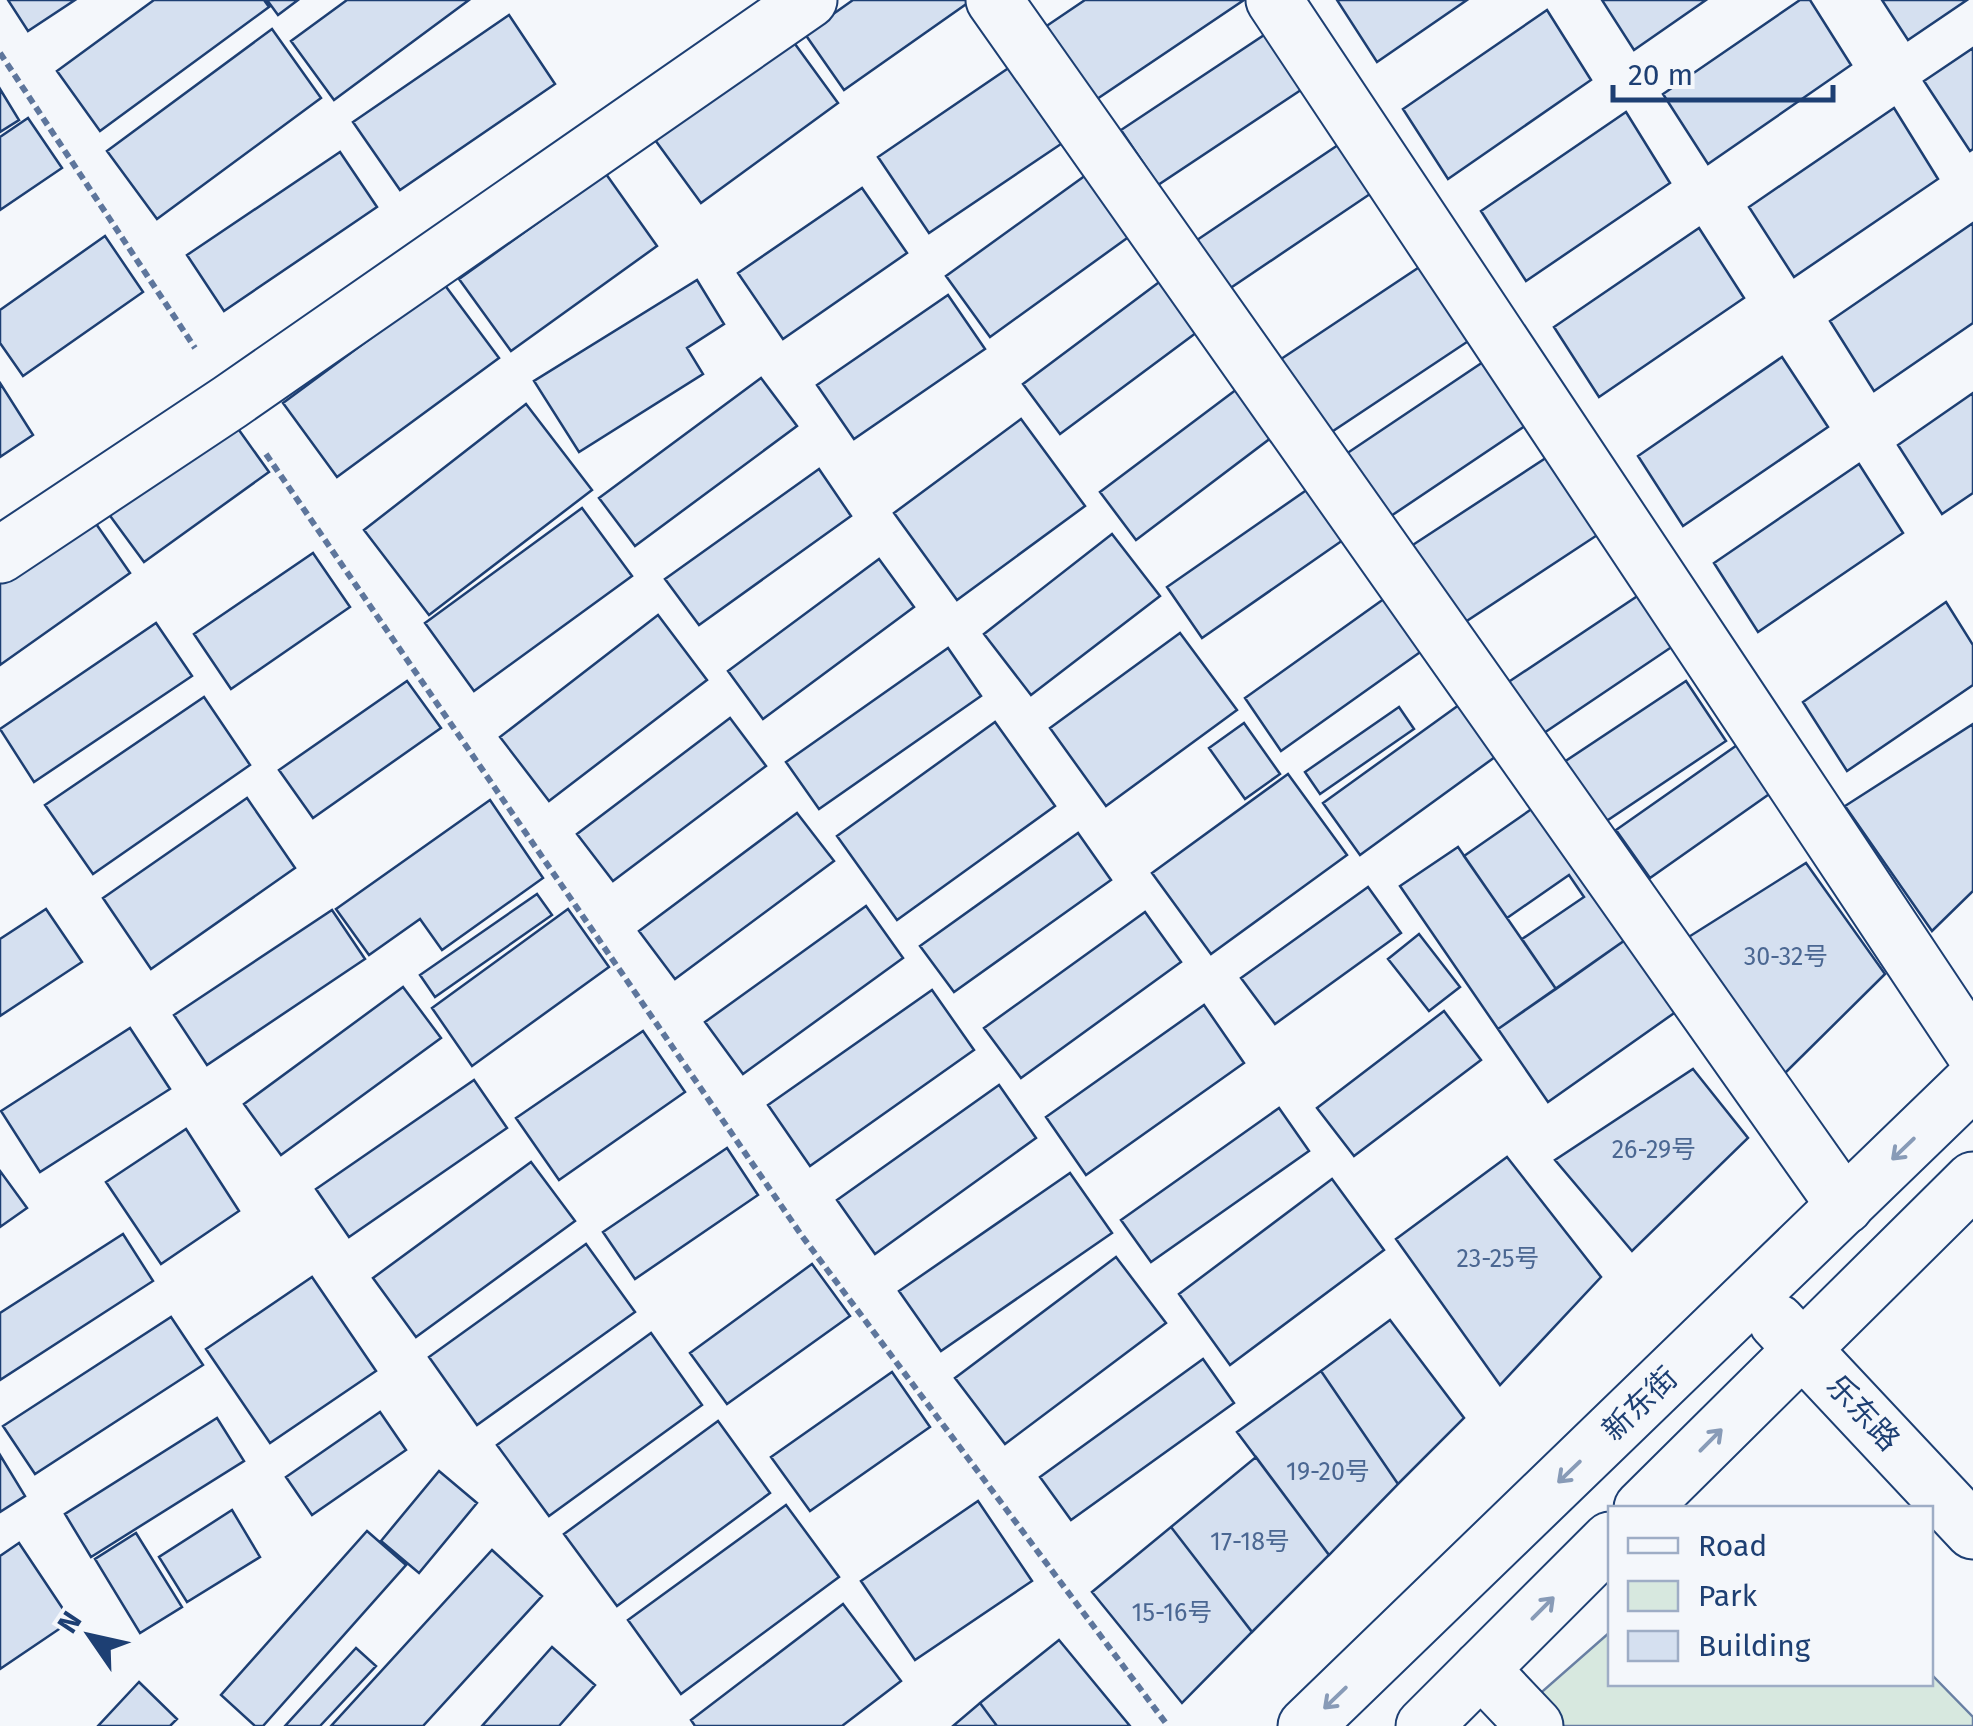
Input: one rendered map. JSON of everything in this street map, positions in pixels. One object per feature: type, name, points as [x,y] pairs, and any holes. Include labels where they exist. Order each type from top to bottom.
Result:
[{"type":"main road","points":[[0,555],[230,402],[809,0]]},
{"type":"main road","points":[[994,0],[1845,1206]]},
{"type":"main road","points":[[1274,0],[1973,1051]]},
{"type":"main road","name":"新东街","points":[[1306,1726],[1973,1082]]},
{"type":"main road","points":[[1644,1506],[1973,1180]]},
{"type":"main road","name":"乐东路","points":[[1752,1296],[1973,1531]]},
{"type":"main road","points":[[1424,1726],[1608,1542]]},
{"type":"main road","points":[[1481,1669],[1535,1726]]},
{"type":"path","points":[[0,53],[230,402],[802,1236],[1168,1726]]},
{"type":"green space","points":[[1608,1634],[1608,1686],[1933,1686],[1933,1676],[1973,1717],[1973,1726],[1503,1726]]},
{"type":"building","points":[[8,0],[75,0],[28,31]]},
{"type":"building","points":[[154,0],[264,0],[269,7],[100,131],[57,71]]},
{"type":"building","points":[[267,0],[298,0],[278,15]]},
{"type":"building","points":[[347,0],[469,0],[334,100],[291,41]]},
{"type":"building","points":[[853,0],[972,0],[844,90],[805,34]]},
{"type":"building","points":[[1085,0],[1244,0],[1094,101],[1045,27]]},
{"type":"building","points":[[1337,0],[1467,0],[1377,62]]},
{"type":"building","points":[[1602,0],[1706,0],[1634,50]]},
{"type":"building","points":[[1800,0],[1810,0],[1851,65],[1708,164],[1663,94]]},
{"type":"building","points":[[1882,0],[1967,0],[1908,40]]},
{"type":"building","points":[[1547,10],[1591,80],[1448,179],[1403,109]]},
{"type":"building","points":[[509,15],[555,84],[400,190],[353,122]]},
{"type":"building","points":[[272,29],[321,98],[157,219],[107,151]]},
{"type":"building","points":[[1273,29],[1310,84],[1158,185],[1121,130]]},
{"type":"building","points":[[787,33],[838,103],[701,203],[650,133]]},
{"type":"building","points":[[1973,48],[1973,149],[1970,151],[1924,81]]},
{"type":"building","points":[[1013,65],[1064,142],[929,233],[878,157]]},
{"type":"building","points":[[0,89],[19,120],[0,132]]},
{"type":"building","points":[[1894,108],[1938,179],[1794,277],[1749,207]]},
{"type":"building","points":[[1626,112],[1670,183],[1526,281],[1481,211]]},
{"type":"building","points":[[28,118],[62,168],[0,210],[0,137]]},
{"type":"building","points":[[1344,141],[1376,190],[1229,289],[1197,240]]},
{"type":"building","points":[[340,152],[377,207],[224,311],[187,255]]},
{"type":"building","points":[[1104,162],[1148,223],[990,337],[946,276]]},
{"type":"building","points":[[606,174],[657,246],[511,351],[459,279]]},
{"type":"building","points":[[862,188],[907,253],[783,339],[738,273]]},
{"type":"building","points":[[1973,223],[1973,323],[1874,391],[1830,321]]},
{"type":"building","points":[[1699,228],[1744,298],[1599,397],[1554,327]]},
{"type":"building","points":[[105,236],[143,292],[23,376],[0,343],[0,310]]},
{"type":"building","points":[[1430,260],[1479,334],[1321,439],[1272,365]]},
{"type":"building","points":[[1174,271],[1212,321],[1060,434],[1023,384]]},
{"type":"building","points":[[697,280],[724,324],[687,348],[703,374],[579,452],[534,381]]},
{"type":"building","points":[[444,284],[499,358],[337,477],[283,403]]},
{"type":"building","points":[[948,295],[985,349],[854,439],[817,385]]},
{"type":"building","points":[[1492,356],[1534,420],[1379,524],[1337,460]]},
{"type":"building","points":[[1782,357],[1828,427],[1683,526],[1638,456]]},
{"type":"building","points":[[1253,377],[1288,425],[1136,540],[1100,492]]},
{"type":"building","points":[[761,378],[797,426],[635,546],[599,498]]},
{"type":"building","points":[[0,383],[33,435],[0,457]]},
{"type":"building","points":[[1973,393],[1973,493],[1942,514],[1898,445]]},
{"type":"building","points":[[526,404],[592,490],[429,615],[364,530]]},
{"type":"building","points":[[1021,419],[1085,506],[957,600],[894,513]]},
{"type":"building","points":[[234,423],[269,472],[144,562],[108,513]]},
{"type":"building","points":[[1558,450],[1608,528],[1453,630],[1402,552]]},
{"type":"building","points":[[1859,464],[1903,533],[1758,632],[1714,563]]},
{"type":"building","points":[[819,469],[851,516],[699,625],[665,579]]},
{"type":"building","points":[[1321,480],[1356,531],[1202,638],[1167,587]]},
{"type":"building","points":[[582,508],[632,576],[474,691],[425,623]]},
{"type":"building","points":[[92,518],[130,573],[0,665],[0,583]]},
{"type":"building","points":[[1112,534],[1160,596],[1031,695],[984,634]]},
{"type":"building","points":[[313,553],[350,607],[231,689],[194,634]]},
{"type":"building","points":[[879,559],[914,607],[763,719],[728,671]]},
{"type":"building","points":[[1651,587],[1685,638],[1532,741],[1498,689]]},
{"type":"building","points":[[1395,591],[1433,643],[1281,751],[1245,698]]},
{"type":"building","points":[[1946,602],[1973,645],[1973,685],[1847,771],[1803,702]]},
{"type":"building","points":[[658,615],[707,680],[549,801],[500,737]]},
{"type":"building","points":[[156,623],[192,676],[34,782],[0,729]]},
{"type":"building","points":[[1180,633],[1237,710],[1106,806],[1050,728]]},
{"type":"building","points":[[948,648],[981,696],[819,809],[786,762]]},
{"type":"building","points":[[407,681],[441,728],[313,818],[279,770]]},
{"type":"building","points":[[1686,681],[1726,741],[1596,828],[1555,768]]},
{"type":"building","points":[[204,697],[250,765],[93,874],[45,805]]},
{"type":"building","points":[[1470,697],[1506,749],[1360,855],[1323,803]]},
{"type":"building","points":[[1399,707],[1414,729],[1320,794],[1305,772]]},
{"type":"building","points":[[730,718],[766,766],[613,881],[577,834]]},
{"type":"building","points":[[995,722],[1055,806],[897,920],[837,836]]},
{"type":"building","points":[[1244,723],[1280,774],[1245,799],[1209,748]]},
{"type":"building","points":[[1973,724],[1973,891],[1932,931],[1845,806]]},
{"type":"building","points":[[1750,736],[1785,783],[1650,878],[1616,830]]},
{"type":"building","points":[[1288,774],[1347,855],[1211,954],[1152,873]]},
{"type":"building","points":[[247,798],[295,868],[151,969],[103,898]]},
{"type":"building","points":[[1546,799],[1638,931],[1556,989],[1522,939],[1584,897],[1569,875],[1507,918],[1464,856]]},
{"type":"building","points":[[490,800],[543,878],[442,950],[420,919],[369,955],[336,909]]},
{"type":"building","points":[[797,813],[834,861],[675,979],[639,931]]},
{"type":"building","points":[[1078,833],[1111,880],[954,992],[920,946]]},
{"type":"building","points":[[1458,847],[1556,989],[1498,1029],[1400,886]]},
{"type":"building","points":[[1806,863],[1885,974],[1782,1076],[1687,938]]},
{"type":"building","points":[[1368,887],[1401,933],[1275,1024],[1241,978]]},
{"type":"building","points":[[537,894],[552,915],[435,997],[420,975]]},
{"type":"building","points":[[866,906],[903,958],[743,1074],[705,1022]]},
{"type":"building","points":[[46,909],[82,962],[0,1016],[0,939]]},
{"type":"building","points":[[568,909],[609,967],[472,1066],[432,1008]]},
{"type":"building","points":[[332,910],[365,959],[207,1065],[174,1015]]},
{"type":"building","points":[[1145,912],[1181,962],[1021,1078],[984,1028]]},
{"type":"building","points":[[1638,931],[1687,1004],[1548,1102],[1498,1029]]},
{"type":"building","points":[[1419,934],[1460,987],[1429,1011],[1388,959]]},
{"type":"building","points":[[403,987],[441,1038],[281,1155],[244,1104]]},
{"type":"building","points":[[932,990],[974,1050],[810,1166],[768,1105]]},
{"type":"building","points":[[1204,1005],[1244,1063],[1086,1175],[1046,1117]]},
{"type":"building","points":[[1444,1011],[1481,1060],[1354,1156],[1317,1108]]},
{"type":"building","points":[[130,1028],[170,1089],[40,1172],[1,1111]]},
{"type":"building","points":[[643,1031],[685,1092],[559,1180],[516,1118]]},
{"type":"building","points":[[1693,1069],[1748,1138],[1632,1251],[1555,1160]]},
{"type":"building","points":[[474,1080],[507,1128],[349,1237],[316,1189]]},
{"type":"building","points":[[999,1085],[1036,1138],[875,1254],[837,1200]]},
{"type":"building","points":[[1279,1108],[1309,1151],[1151,1262],[1121,1220]]},
{"type":"building","points":[[186,1129],[239,1211],[161,1264],[106,1182]]},
{"type":"building","points":[[727,1148],[758,1195],[635,1279],[603,1232]]},
{"type":"building","points":[[1507,1157],[1601,1277],[1500,1385],[1396,1239]]},
{"type":"building","points":[[531,1162],[575,1221],[416,1337],[373,1278]]},
{"type":"building","points":[[0,1171],[27,1208],[0,1227]]},
{"type":"building","points":[[1070,1173],[1112,1233],[941,1351],[899,1291]]},
{"type":"building","points":[[1332,1179],[1384,1250],[1230,1365],[1179,1294]]},
{"type":"building","points":[[123,1234],[153,1281],[0,1380],[0,1313]]},
{"type":"building","points":[[586,1244],[635,1312],[477,1425],[429,1357]]},
{"type":"building","points":[[1116,1257],[1166,1323],[1005,1444],[955,1378]]},
{"type":"building","points":[[812,1264],[850,1316],[727,1404],[690,1353]]},
{"type":"building","points":[[312,1277],[376,1371],[270,1443],[206,1349]]},
{"type":"building","points":[[171,1317],[203,1365],[35,1474],[3,1426]]},
{"type":"building","points":[[1390,1320],[1464,1418],[1398,1484],[1321,1371]]},
{"type":"building","points":[[651,1333],[702,1405],[549,1516],[497,1445]]},
{"type":"building","points":[[1203,1359],[1234,1403],[1071,1520],[1040,1477]]},
{"type":"building","points":[[1321,1371],[1398,1484],[1329,1555],[1237,1432]]},
{"type":"building","points":[[892,1372],[930,1427],[810,1511],[771,1457]]},
{"type":"building","points":[[380,1412],[406,1450],[312,1515],[286,1477]]},
{"type":"building","points":[[217,1418],[244,1461],[91,1557],[65,1514]]},
{"type":"building","points":[[718,1421],[770,1493],[617,1606],[564,1534]]},
{"type":"building","points":[[0,1455],[25,1496],[0,1512]]},
{"type":"building","points":[[1256,1457],[1329,1555],[1252,1632],[1171,1527]]},
{"type":"building","points":[[439,1471],[477,1503],[419,1573],[381,1541]]},
{"type":"building","points":[[978,1501],[1032,1581],[915,1660],[861,1581]]},
{"type":"building","points":[[786,1505],[839,1577],[681,1694],[628,1620]]},
{"type":"building","points":[[232,1510],[260,1557],[187,1602],[159,1557]]},
{"type":"building","points":[[1171,1527],[1252,1632],[1182,1703],[1092,1592]]},
{"type":"building","points":[[367,1531],[406,1565],[263,1726],[255,1726],[221,1695]]},
{"type":"building","points":[[136,1533],[182,1607],[140,1633],[95,1559]]},
{"type":"building","points":[[19,1543],[71,1621],[0,1669],[0,1556]]},
{"type":"building","points":[[492,1550],[542,1596],[423,1726],[331,1726]]},
{"type":"building","points":[[843,1604],[901,1681],[842,1726],[695,1726],[691,1720]]},
{"type":"building","points":[[1059,1640],[1130,1726],[997,1726],[980,1703]]},
{"type":"building","points":[[552,1647],[595,1685],[559,1726],[482,1726]]},
{"type":"building","points":[[356,1648],[376,1666],[320,1726],[285,1726]]},
{"type":"building","points":[[139,1682],[177,1719],[170,1726],[98,1726]]},
{"type":"building","points":[[980,1703],[997,1726],[953,1726]]}]
